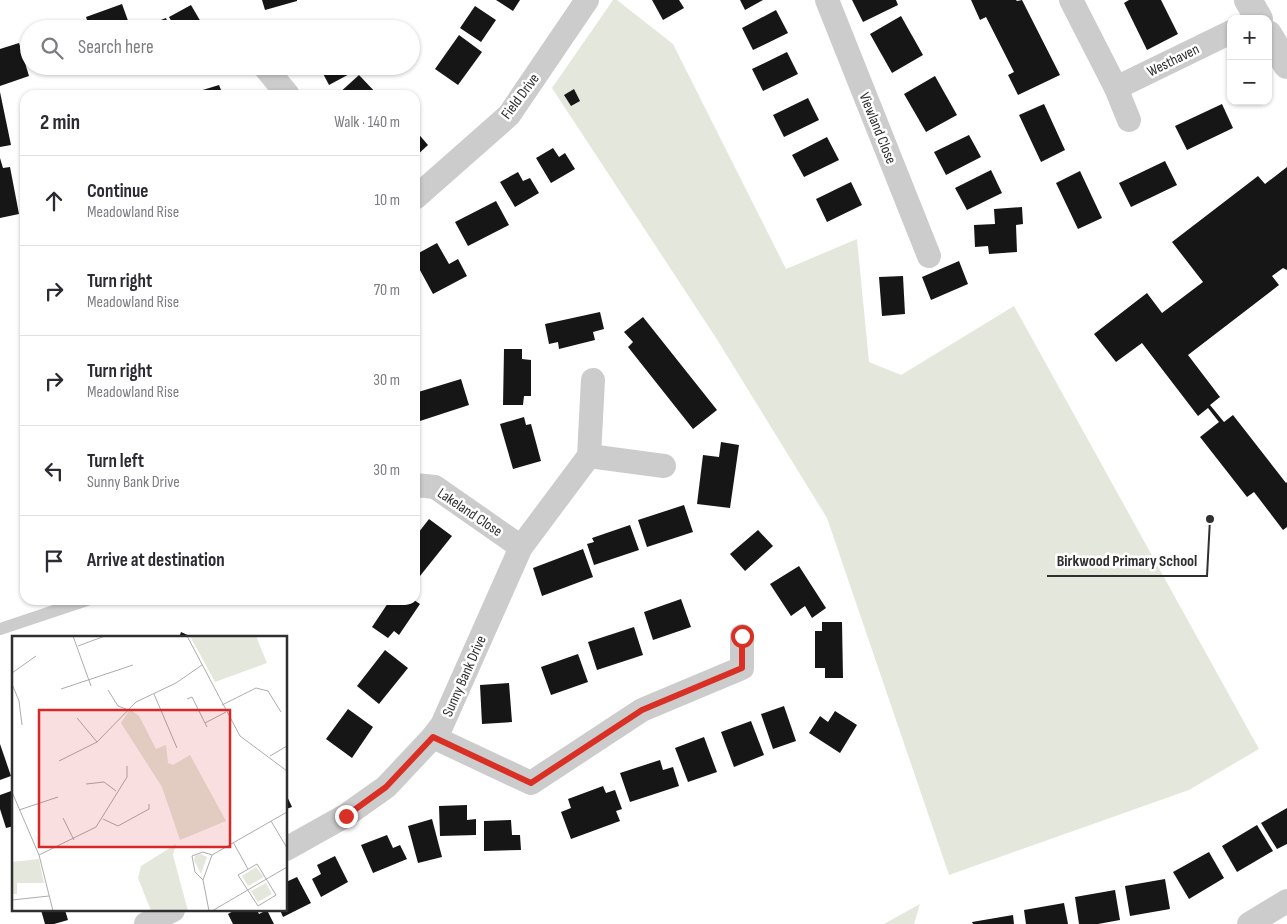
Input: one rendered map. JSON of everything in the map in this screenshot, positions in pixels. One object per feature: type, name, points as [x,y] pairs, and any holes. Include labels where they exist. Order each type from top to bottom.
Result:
[{"type":"street","name":"Field Drive","points":[[420,194],[508,115],[587,0]]},
{"type":"street","name":"Viewland Close","points":[[827,0],[930,256]]},
{"type":"street","points":[[1071,0],[1116,88],[1129,120]]},
{"type":"street","points":[[1248,0],[1257,15]]},
{"type":"street","name":"Westhaven","points":[[1116,88],[1227,34]]},
{"type":"street","points":[[1272,41],[1287,65]]},
{"type":"street","points":[[271,75],[284,90]]},
{"type":"street","points":[[593,380],[589,456],[664,466]]},
{"type":"street","name":"Sunny Bank Drive","points":[[288,848],[346,816],[386,787],[433,737],[442,725],[521,547],[589,456]]},
{"type":"street","name":"Lakeland Close","points":[[420,485],[436,487],[521,547]]},
{"type":"street","points":[[433,737],[532,791],[642,710],[742,668],[742,636]]},
{"type":"street","points":[[1249,924],[1287,901]]},
{"type":"street","points":[[146,924],[169,912]]},
{"type":"lane","points":[[0,629],[72,605]]},
{"type":"shaded area","points":[[613,0],[617,0],[673,44],[786,269],[857,239],[869,362],[901,375],[1014,306],[1259,749],[1189,790],[949,875],[827,518],[718,341],[552,88]]},
{"type":"shaded area","points":[[920,904],[914,924],[884,924]]},
{"type":"building","points":[[262,0],[297,0],[297,1],[265,10]]},
{"type":"building","points":[[496,0],[520,0],[513,11]]},
{"type":"building","points":[[652,0],[679,0],[684,8],[663,20]]},
{"type":"building","points":[[740,0],[763,0],[745,10]]},
{"type":"building","points":[[852,0],[896,0],[898,5],[863,22]]},
{"type":"building","points":[[971,0],[1022,0],[1060,75],[1018,95],[1008,75],[1014,72],[986,17],[980,20]]},
{"type":"building","points":[[1129,0],[1161,0],[1178,34],[1147,50],[1124,3]]},
{"type":"building","points":[[122,4],[128,20],[87,20],[86,17]]},
{"type":"building","points":[[191,5],[200,20],[171,20],[169,17]]},
{"type":"building","points":[[475,6],[496,20],[481,42],[460,28]]},
{"type":"building","points":[[776,10],[788,33],[753,50],[742,28]]},
{"type":"building","points":[[901,16],[923,55],[892,73],[870,34]]},
{"type":"building","points":[[459,35],[482,52],[458,85],[435,69]]},
{"type":"building","points":[[19,43],[20,75],[29,76],[0,86],[0,49]]},
{"type":"building","points":[[787,52],[798,74],[763,91],[752,69]]},
{"type":"building","points":[[324,75],[348,75],[329,85]]},
{"type":"building","points":[[359,75],[373,90],[342,90]]},
{"type":"building","points":[[935,76],[957,115],[926,132],[904,94]]},
{"type":"building","points":[[219,85],[221,90],[203,90]]},
{"type":"building","points":[[574,89],[580,101],[571,106],[564,95]]},
{"type":"building","points":[[0,92],[11,145],[0,147]]},
{"type":"building","points":[[808,98],[819,120],[784,137],[773,115]]},
{"type":"building","points":[[1044,104],[1065,150],[1041,162],[1019,115]]},
{"type":"building","points":[[1222,104],[1233,128],[1187,150],[1175,126]]},
{"type":"building","points":[[969,135],[981,157],[946,175],[934,152]]},
{"type":"building","points":[[420,136],[428,145],[420,152]]},
{"type":"building","points":[[827,137],[839,160],[804,177],[792,155]]},
{"type":"building","points":[[553,148],[559,157],[565,153],[575,169],[551,183],[536,158]]},
{"type":"building","points":[[0,158],[3,168],[10,167],[19,214],[0,218]]},
{"type":"building","points":[[1165,161],[1177,185],[1131,207],[1119,183]]},
{"type":"building","points":[[1287,167],[1287,270],[1283,268],[1272,276],[1279,285],[1188,355],[1220,397],[1210,405],[1224,422],[1233,415],[1287,482],[1287,527],[1283,530],[1254,492],[1247,497],[1200,437],[1219,422],[1208,408],[1198,416],[1142,343],[1116,362],[1094,334],[1147,293],[1162,313],[1203,282],[1172,242],[1258,176],[1265,184]]},
{"type":"building","points":[[991,170],[1002,193],[967,210],[955,188]]},
{"type":"building","points":[[1080,171],[1102,218],[1078,229],[1056,183]]},
{"type":"building","points":[[518,172],[523,181],[530,178],[539,193],[515,207],[500,182]]},
{"type":"building","points":[[851,182],[862,205],[827,222],[816,199]]},
{"type":"building","points":[[496,201],[509,225],[468,246],[455,222]]},
{"type":"building","points":[[1022,207],[1023,224],[1016,225],[1017,252],[989,254],[988,246],[975,247],[974,225],[995,224],[994,209]]},
{"type":"building","points":[[437,243],[449,264],[458,259],[467,276],[433,294],[420,270],[420,252]]},
{"type":"building","points":[[959,261],[968,284],[931,300],[922,277]]},
{"type":"building","points":[[903,276],[905,314],[882,316],[879,277]]},
{"type":"building","points":[[600,312],[604,329],[593,332],[595,340],[559,349],[558,342],[549,344],[545,324]]},
{"type":"building","points":[[643,317],[717,410],[693,429],[628,347],[633,342],[624,332]]},
{"type":"building","points":[[504,349],[522,349],[522,359],[531,360],[531,396],[524,396],[523,405],[503,405]]},
{"type":"building","points":[[461,379],[469,405],[420,421],[420,391]]},
{"type":"building","points":[[524,417],[526,425],[531,424],[541,461],[513,469],[500,424]]},
{"type":"building","points":[[721,442],[739,445],[730,508],[697,504],[703,455],[719,457]]},
{"type":"building","points":[[684,505],[693,532],[647,547],[638,520]]},
{"type":"building","points":[[429,519],[452,536],[420,576],[420,531]]},
{"type":"building","points":[[630,525],[639,550],[594,565],[587,544],[594,542],[592,538]]},
{"type":"building","points":[[758,530],[773,546],[745,571],[730,554]]},
{"type":"building","points":[[583,549],[593,577],[542,596],[533,568]]},
{"type":"building","points":[[799,566],[826,608],[812,618],[805,606],[791,616],[770,584]]},
{"type":"building","points":[[681,599],[691,627],[653,640],[644,612]]},
{"type":"building","points":[[387,605],[419,605],[399,635],[394,631],[388,638],[372,627]]},
{"type":"building","points":[[822,622],[842,622],[843,678],[825,678],[825,668],[815,668],[815,631],[822,631]]},
{"type":"building","points":[[634,627],[643,655],[597,670],[588,642]]},
{"type":"building","points":[[181,632],[190,636],[180,636]]},
{"type":"building","points":[[385,650],[408,668],[379,704],[357,686]]},
{"type":"building","points":[[578,654],[588,682],[551,695],[541,667]]},
{"type":"building","points":[[509,683],[512,722],[482,724],[480,685]]},
{"type":"building","points":[[784,706],[796,741],[773,749],[761,714]]},
{"type":"building","points":[[348,709],[373,727],[352,758],[326,739]]},
{"type":"building","points":[[835,711],[857,725],[840,753],[809,733],[820,716],[828,722]]},
{"type":"building","points":[[751,721],[764,755],[734,767],[721,732]]},
{"type":"building","points":[[704,737],[717,772],[688,782],[675,748]]},
{"type":"building","points":[[0,744],[11,776],[0,780]]},
{"type":"building","points":[[660,760],[663,770],[673,767],[679,786],[630,802],[620,773]]},
{"type":"building","points":[[603,786],[606,793],[615,790],[622,809],[616,811],[620,821],[571,839],[561,812],[571,808],[568,799]]},
{"type":"building","points":[[12,791],[12,826],[6,828],[0,809],[0,795]]},
{"type":"building","points":[[288,798],[292,807],[288,808]]},
{"type":"building","points":[[467,805],[467,820],[476,819],[476,835],[440,836],[439,806]]},
{"type":"building","points":[[1287,808],[1287,844],[1277,849],[1261,823]]},
{"type":"building","points":[[432,819],[442,857],[418,863],[408,826]]},
{"type":"building","points":[[511,820],[512,835],[520,835],[521,850],[484,851],[484,821]]},
{"type":"building","points":[[1257,825],[1273,851],[1237,872],[1222,846]]},
{"type":"building","points":[[387,835],[393,848],[400,845],[407,859],[373,873],[361,845]]},
{"type":"building","points":[[1209,852],[1224,878],[1189,899],[1173,872]]},
{"type":"building","points":[[335,856],[348,882],[321,897],[312,879],[321,874],[317,865]]},
{"type":"building","points":[[297,877],[311,903],[283,917],[281,912],[288,912],[288,881]]},
{"type":"building","points":[[1165,879],[1170,909],[1130,916],[1125,886]]},
{"type":"building","points":[[1115,890],[1120,920],[1098,924],[1079,924],[1075,897]]},
{"type":"building","points":[[1064,903],[1068,924],[1026,924],[1024,910]]},
{"type":"building","points":[[42,912],[66,912],[68,920],[54,924],[45,924]]},
{"type":"building","points":[[232,912],[258,912],[259,914],[268,912],[274,924],[233,924],[228,914]]},
{"type":"building","points":[[1013,915],[1014,924],[973,924],[972,922]]},
{"type":"place","name":"Birkwood Primary School","points":[[1210,519]]},
{"type":"route","points":[[346,816],[386,787],[433,737],[531,783],[642,710],[742,668],[742,636]]}]
